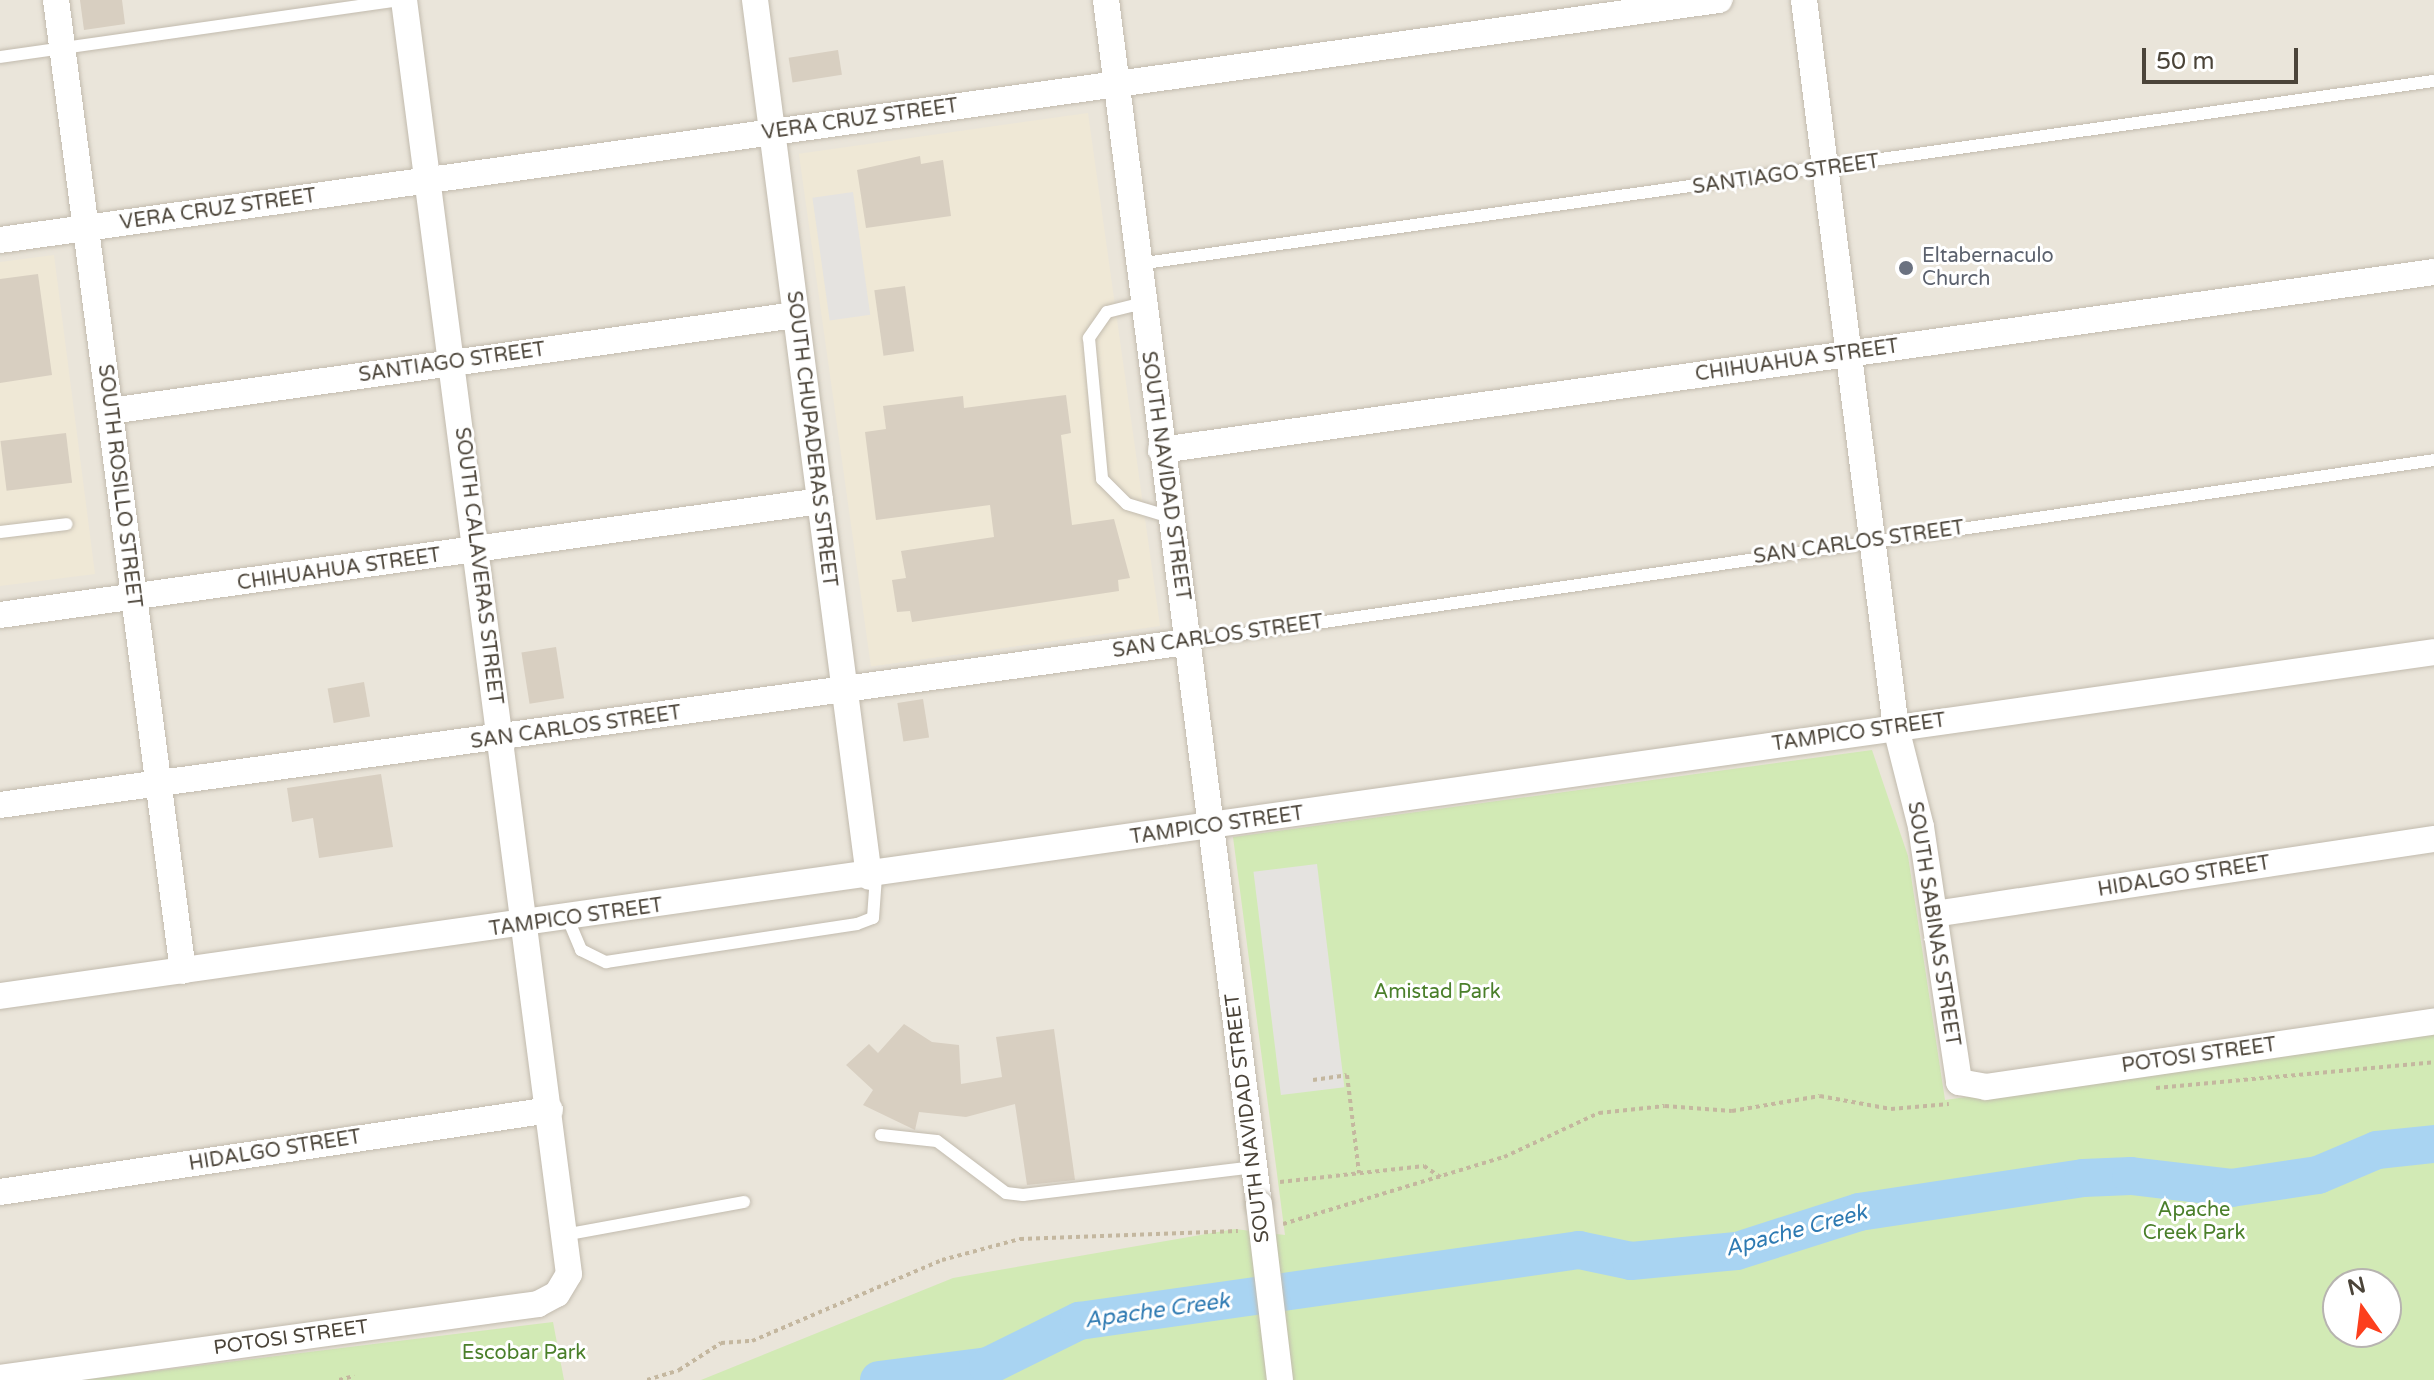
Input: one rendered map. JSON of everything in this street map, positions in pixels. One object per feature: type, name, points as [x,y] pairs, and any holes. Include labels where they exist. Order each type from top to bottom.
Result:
[{"type":"street","name":"SOUTH ROSILLO STREET","points":[[56,0],[183,971]]},
{"type":"street","name":"SOUTH CALAVERAS STREET","points":[[402,0],[569,1234],[569,1274]]},
{"type":"street","name":"SOUTH CHUPADERAS STREET","points":[[755,0],[844,689],[872,876]]},
{"type":"street","name":"SOUTH NAVIDAD STREET","points":[[1106,0],[1161,450],[1263,1195],[1280,1380]]},
{"type":"street","name":"VERA CRUZ STREET","points":[[0,240],[1719,0]]},
{"type":"street","name":"SOUTH SABINAS STREET","points":[[1804,0],[1844,354],[1896,728],[1934,914],[1959,1094]]},
{"type":"street","name":"CHIHUAHUA STREET","points":[[1161,450],[2434,272]]},
{"type":"street","name":"SANTIAGO STREET","points":[[110,411],[795,315]]},
{"type":"street","name":"CHIHUAHUA STREET","points":[[0,615],[820,501]]},
{"type":"street","name":"SAN CARLOS STREET","points":[[0,805],[501,739],[1187,642]]},
{"type":"street","name":"TAMPICO STREET","points":[[0,996],[568,919],[2434,652]]},
{"type":"street","name":"HIDALGO STREET","points":[[1934,914],[2434,839]]},
{"type":"street","name":"POTOSI STREET","points":[[1959,1094],[2434,1022]]},
{"type":"street","name":"HIDALGO STREET","points":[[0,1192],[550,1110]]},
{"type":"street","name":"POTOSI STREET","points":[[0,1378],[538,1304],[557,1294],[569,1274]]},
{"type":"lane","points":[[0,57],[402,0]]},
{"type":"lane","name":"SANTIAGO STREET","points":[[1138,264],[1825,170],[2434,81]]},
{"type":"lane","points":[[1143,303],[1107,312],[1089,338],[1102,479],[1127,504],[1170,517]]},
{"type":"lane","name":"SAN CARLOS STREET","points":[[1187,642],[2434,460]]},
{"type":"lane","points":[[0,532],[67,524]]},
{"type":"lane","points":[[568,919],[581,950],[606,962],[857,924],[873,918],[872,876]]},
{"type":"lane","points":[[881,1135],[937,1141],[1006,1193],[1263,1195]]},
{"type":"lane","points":[[569,1234],[744,1202]]},
{"type":"path","points":[[2145,1089],[2434,1062]]},
{"type":"path","points":[[1313,1080],[1347,1075],[1359,1173]]},
{"type":"path","points":[[1263,1195],[1322,1218],[1442,1178],[1599,1113],[1634,1107],[1732,1111],[1820,1096],[1891,1109],[1959,1094]]},
{"type":"path","points":[[1263,1195],[1359,1173],[1424,1166],[1442,1178]]},
{"type":"path","points":[[647,1380],[679,1370],[721,1343],[752,1341],[942,1260],[1020,1239],[1251,1229]]},
{"type":"path","points":[[339,1380],[354,1376]]},
{"type":"shaded area","points":[[0,0],[2434,0],[2434,1380],[0,1380]]},
{"type":"shaded area","points":[[1088,113],[1160,626],[871,667],[799,154]]},
{"type":"shaded area","points":[[853,192],[870,315],[830,320],[812,198]]},
{"type":"shaded area","points":[[54,255],[95,574],[0,586],[0,262]]},
{"type":"shaded area","points":[[1317,864],[1344,1087],[1281,1095],[1253,872]]},
{"type":"green space","points":[[1872,750],[1908,856],[1945,1100],[2434,1032],[2434,1380],[701,1380],[953,1278],[1235,1229],[1285,1235],[1233,837]]},
{"type":"green space","name":"Escobar Park","points":[[553,1322],[564,1380],[82,1380]]},
{"type":"building","points":[[80,0],[122,0],[125,24],[84,30]]},
{"type":"building","points":[[838,50],[842,75],[793,83],[789,58]]},
{"type":"building","points":[[920,156],[921,164],[943,160],[951,216],[866,228],[857,170]]},
{"type":"building","points":[[38,274],[52,375],[0,383],[0,279]]},
{"type":"building","points":[[905,286],[914,351],[883,356],[874,290]]},
{"type":"building","points":[[1066,395],[1071,433],[1061,435],[1072,525],[1114,519],[1130,578],[1118,580],[1119,591],[912,622],[910,611],[897,612],[892,580],[906,578],[901,551],[994,537],[990,505],[876,520],[865,432],[886,429],[883,406],[963,396],[964,408]]},
{"type":"building","points":[[66,433],[72,483],[7,491],[0,441]]},
{"type":"building","points":[[556,647],[564,698],[530,704],[521,652]]},
{"type":"building","points":[[364,682],[370,716],[334,723],[328,688]]},
{"type":"building","points":[[923,699],[929,738],[903,742],[897,703]]},
{"type":"building","points":[[381,774],[393,847],[319,858],[313,818],[292,822],[287,788]]},
{"type":"building","points":[[904,1024],[932,1042],[959,1045],[961,1084],[1002,1077],[996,1037],[1054,1029],[1075,1180],[1027,1185],[1015,1104],[966,1117],[919,1112],[915,1130],[863,1105],[873,1090],[846,1065],[869,1044],[878,1053]]},
{"type":"waterway","name":"Apache Creek","points":[[879,1380],[988,1366],[1079,1321],[1579,1250],[1631,1261],[1737,1251],[1859,1212],[2083,1178],[2131,1176],[2231,1188],[2318,1175],[2377,1150],[2434,1144]]},
{"type":"place","name":"Eltabernaculo Church","points":[[1906,268]]},
{"type":"park label","name":"Amistad Park","points":[[1437,992]]},
{"type":"park label","name":"Apache Creek Park","points":[[2194,1222]]}]
